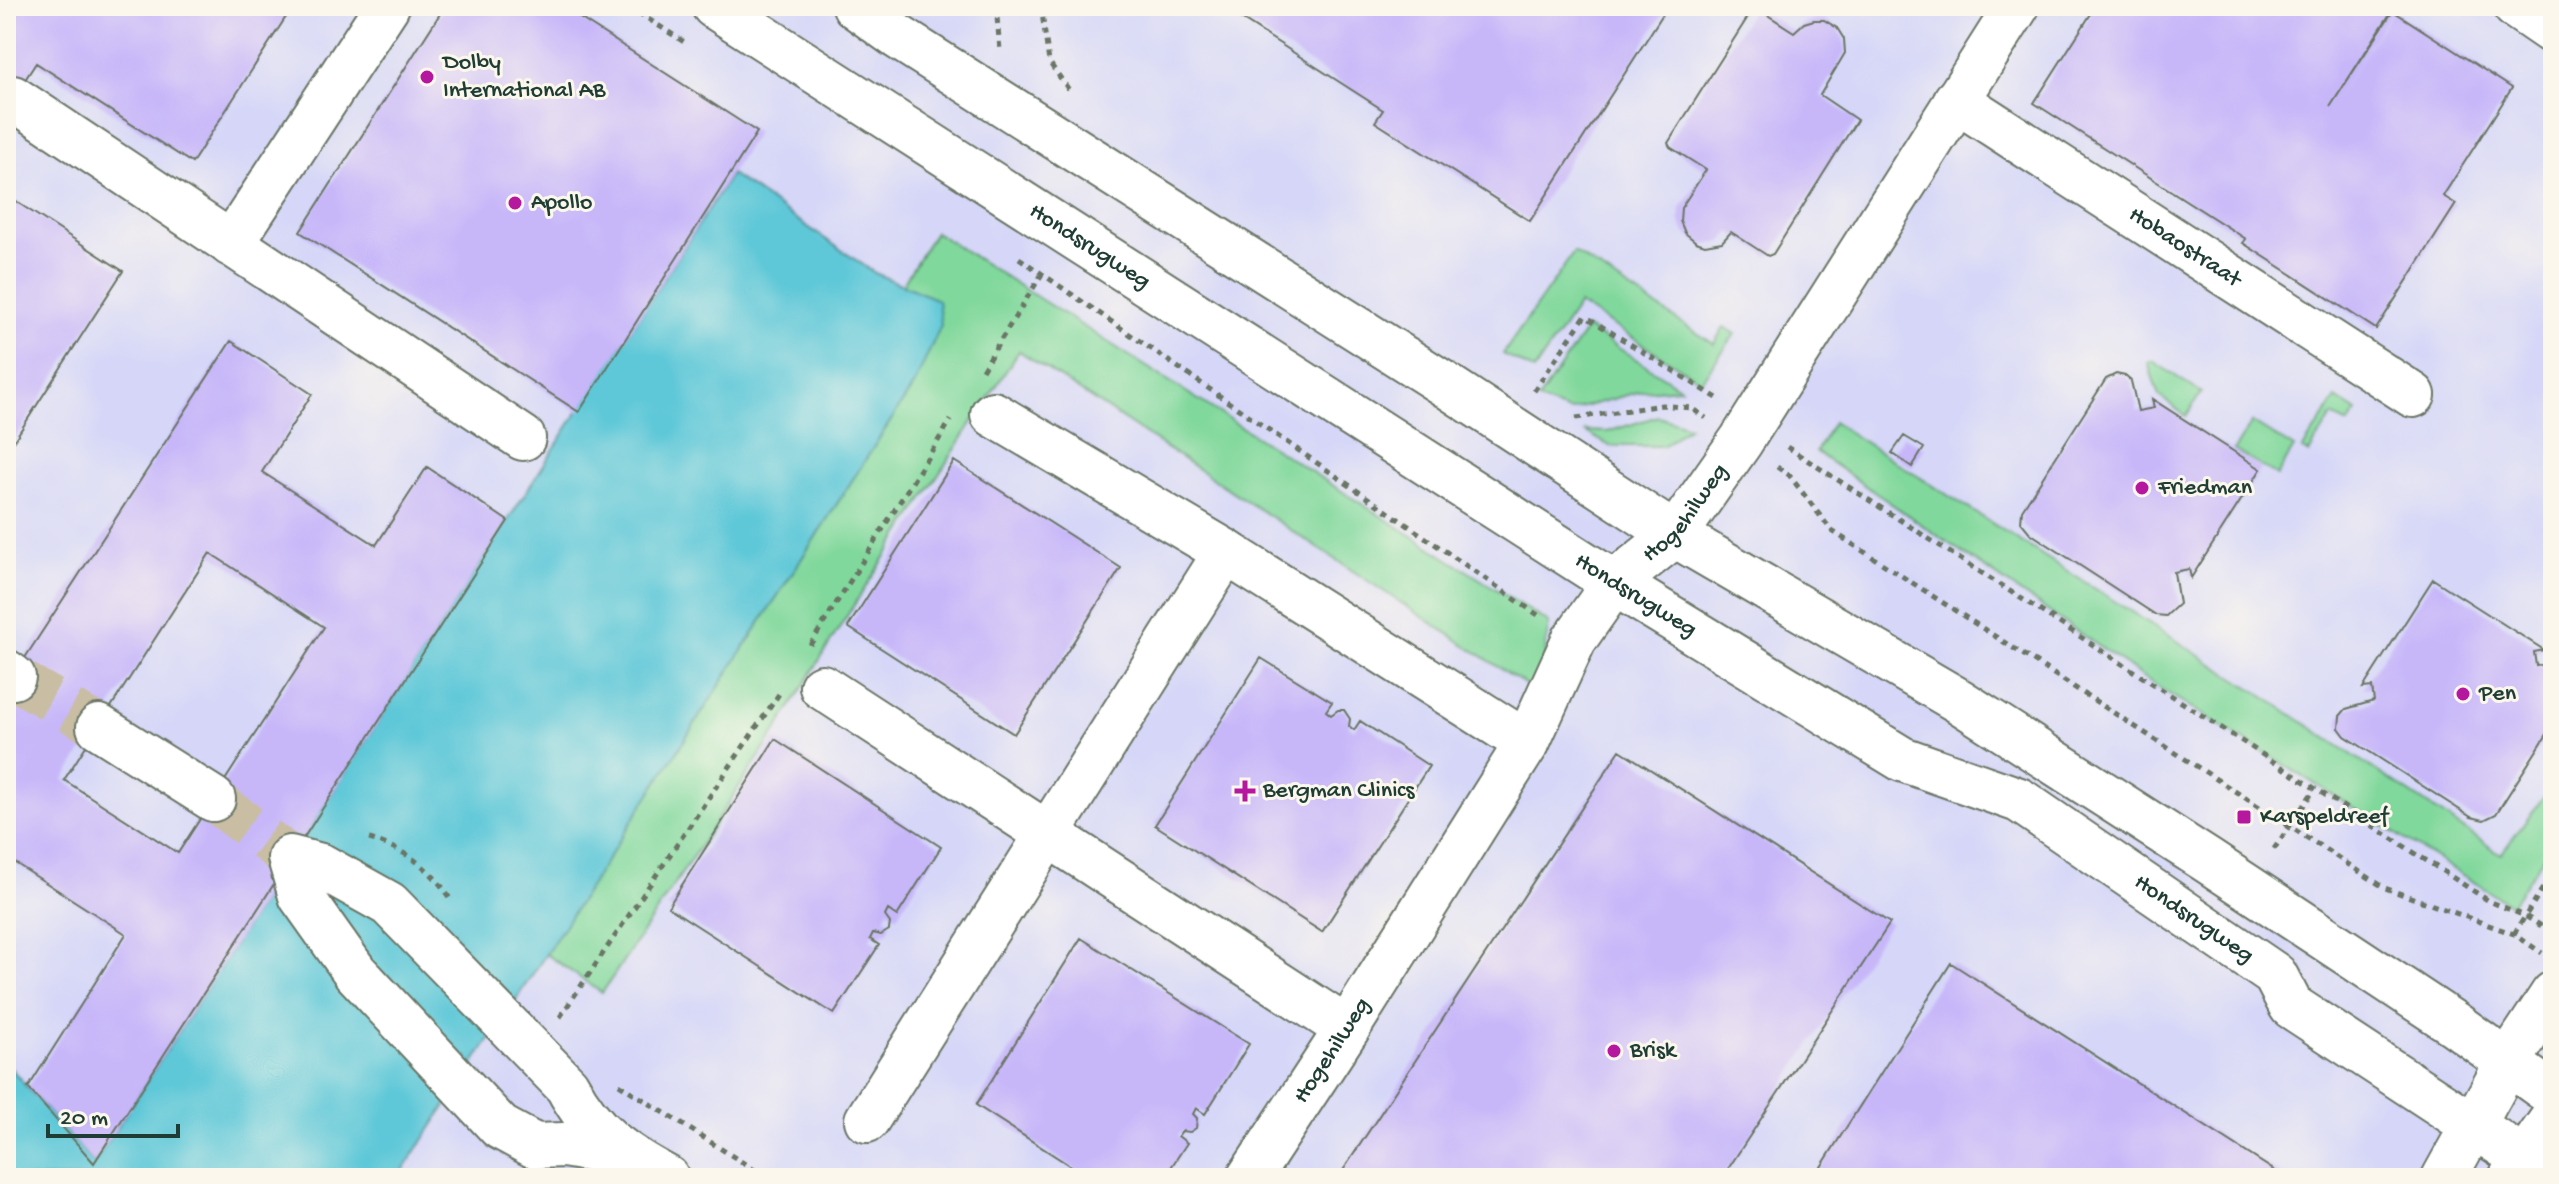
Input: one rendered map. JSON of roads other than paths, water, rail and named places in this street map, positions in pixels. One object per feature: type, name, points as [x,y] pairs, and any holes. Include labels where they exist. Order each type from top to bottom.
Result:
[{"type":"street","points":[[279,129],[363,6]]},
{"type":"street","points":[[231,244],[387,6]]},
{"type":"street","name":"Hondsrugweg","points":[[714,6],[1614,583],[1902,759],[2019,800],[2275,975],[2291,1006],[2474,1128],[2529,1172]]},
{"type":"street","points":[[855,6],[898,37],[1675,535],[1959,701],[2208,861],[2553,1095]]},
{"type":"street","name":"Hogehilweg","points":[[1249,1178],[1527,743],[1574,640],[1614,583],[1675,535],[1747,431],[2017,6]]},
{"type":"street","points":[[2515,6],[2553,32]]},
{"type":"street","points":[[13,98],[523,438]]},
{"type":"street","name":"Hobaostraat","points":[[1956,100],[2413,395]]},
{"type":"street","points":[[993,414],[1226,552],[1527,743]]},
{"type":"street","points":[[867,1120],[1226,552]]},
{"type":"street","points":[[822,687],[1347,1029]]},
{"type":"street","points":[[99,727],[213,799]]},
{"type":"street","points":[[573,1129],[535,1146],[500,1127],[492,1065],[389,904],[321,866],[290,858],[301,896],[355,972],[492,1065],[567,1086],[573,1129]]},
{"type":"street","points":[[345,909],[386,935],[492,1065]]},
{"type":"street","points":[[2444,1178],[2508,1062],[2553,994]]},
{"type":"street","points":[[2529,1172],[2553,1118]]},
{"type":"street","points":[[573,1129],[667,1178]]},
{"type":"water","points":[[731,174],[875,273],[938,300],[941,325],[915,383],[398,1178],[6,1178],[6,1063],[94,1163]]},
{"type":"tunnel","points":[[13,677],[99,727]]},
{"type":"tunnel","points":[[213,799],[290,858]]},
{"type":"place","name":"Dolby International AB","points":[[427,77]]},
{"type":"place","name":"Apollo","points":[[515,203]]},
{"type":"place","name":"Friedman","points":[[2142,488]]},
{"type":"place","name":"Pen","points":[[2463,694]]},
{"type":"place","name":"Bergman Clinics","points":[[1245,791]]},
{"type":"place","name":"Karspeldreef","points":[[2244,817]]},
{"type":"place","name":"Brisk","points":[[1614,1051]]}]
